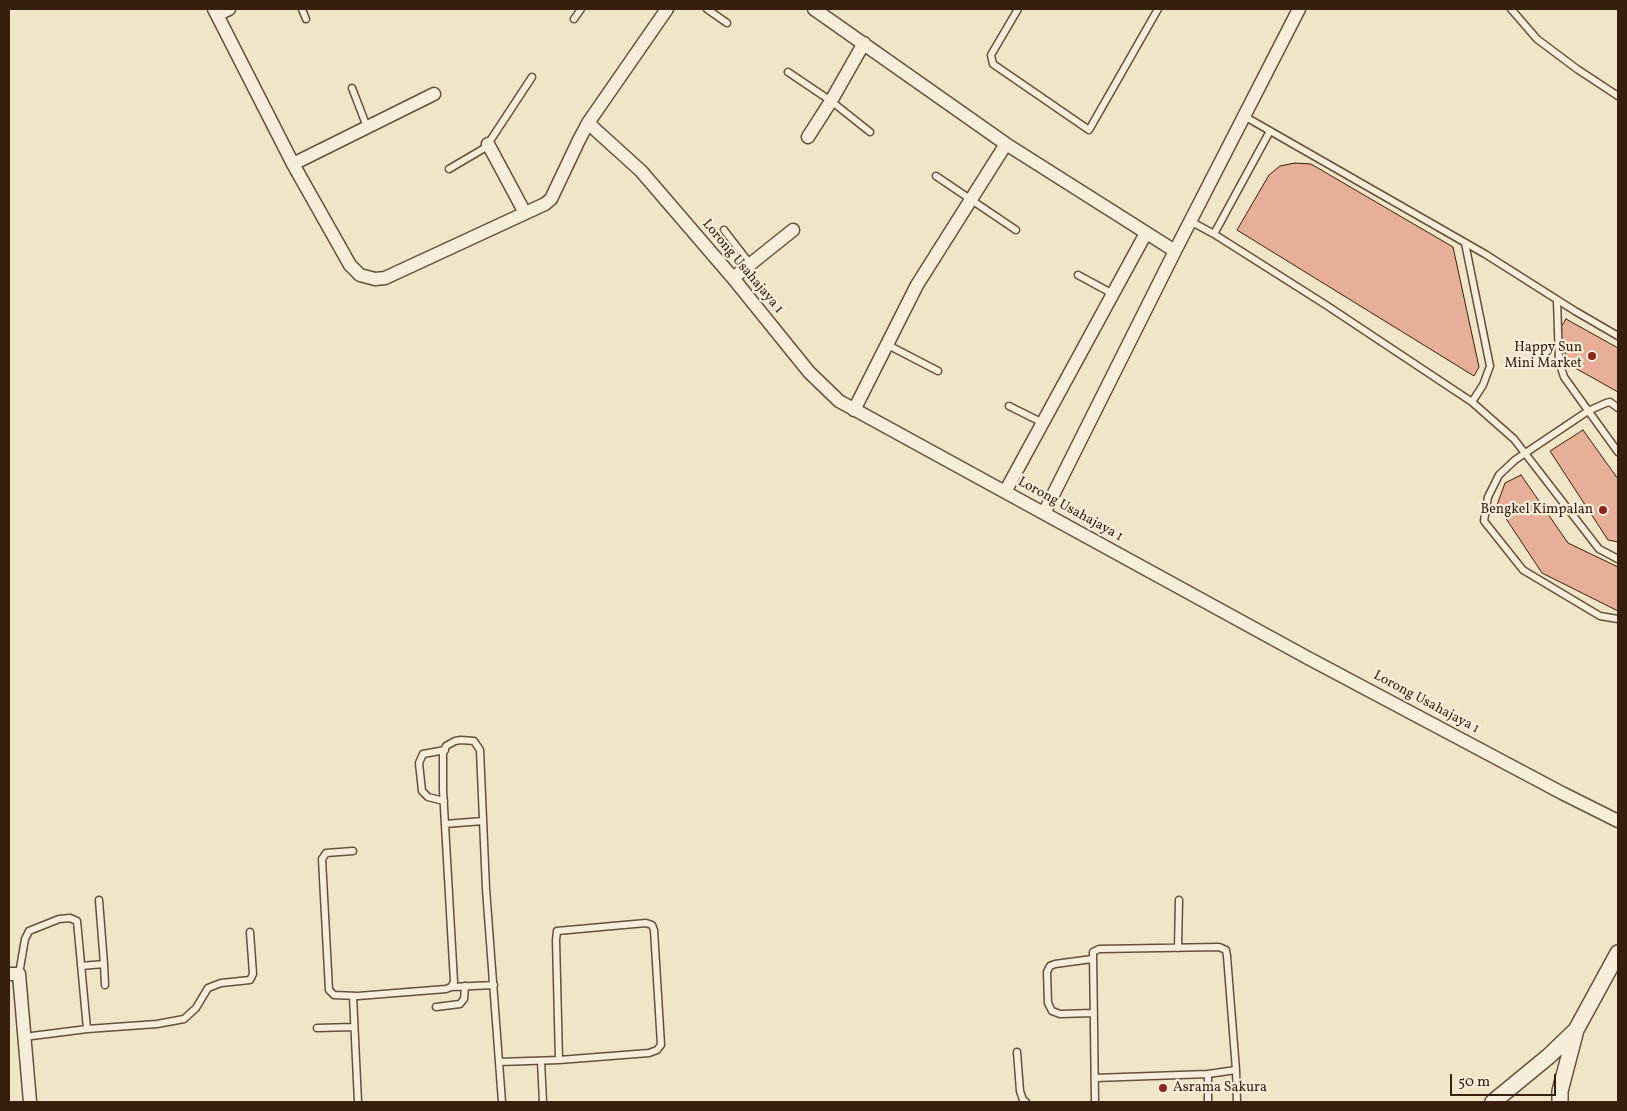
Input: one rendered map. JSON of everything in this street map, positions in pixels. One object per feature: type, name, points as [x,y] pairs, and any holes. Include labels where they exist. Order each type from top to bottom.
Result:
[{"type":"street","points":[[229,9],[215,12],[293,164],[350,265],[366,278],[384,278],[545,204],[551,199],[578,140],[588,123],[664,10]]},
{"type":"street","points":[[814,9],[1006,144],[1175,251]]},
{"type":"street","points":[[1044,513],[1190,221],[1299,9]]},
{"type":"street","points":[[808,137],[864,43]]},
{"type":"street","points":[[293,164],[434,94]]},
{"type":"street","name":"Lorong Usahajaya 1","points":[[588,123],[641,171],[733,278],[809,372],[839,401],[1308,658],[1618,821]]},
{"type":"street","points":[[488,144],[525,213]]},
{"type":"street","points":[[854,410],[917,285],[1006,144]]},
{"type":"street","points":[[733,278],[793,230]]},
{"type":"street","points":[[1005,492],[1146,233]]},
{"type":"street","points":[[1560,1102],[1560,1090],[1576,1030],[1618,953]]},
{"type":"street","points":[[14,974],[24,1036],[30,1102]]},
{"type":"street","points":[[1493,1102],[1549,1056],[1576,1030]]},
{"type":"lane","points":[[302,9],[306,19]]},
{"type":"lane","points":[[574,19],[581,9]]},
{"type":"lane","points":[[707,9],[727,23]]},
{"type":"lane","points":[[1018,9],[991,55],[993,64],[1089,130],[1158,9]]},
{"type":"lane","points":[[1511,9],[1537,39],[1577,70],[1618,96]]},
{"type":"lane","points":[[788,72],[831,101],[870,132]]},
{"type":"lane","points":[[449,169],[483,149],[488,144],[532,77]]},
{"type":"lane","points":[[352,88],[367,127]]},
{"type":"lane","points":[[1244,116],[1465,243],[1618,336]]},
{"type":"lane","points":[[1214,234],[1270,131]]},
{"type":"lane","points":[[936,176],[1016,230]]},
{"type":"lane","points":[[1190,221],[1214,234],[1326,305],[1472,402],[1514,439],[1599,549],[1618,559]]},
{"type":"lane","points":[[724,230],[751,265]]},
{"type":"lane","points":[[1465,243],[1490,366],[1472,402]]},
{"type":"lane","points":[[1078,275],[1113,294]]},
{"type":"lane","points":[[1557,300],[1559,361],[1564,376],[1618,452]]},
{"type":"lane","points":[[886,344],[938,371]]},
{"type":"lane","points":[[1618,408],[1610,402],[1588,411],[1515,460],[1499,475],[1488,496],[1484,521],[1523,570],[1600,616],[1618,619]]},
{"type":"lane","points":[[1009,406],[1043,423]]},
{"type":"lane","points":[[452,987],[454,982],[443,754],[446,746],[461,740],[474,741],[480,750],[486,889],[502,1102]]},
{"type":"lane","points":[[444,801],[428,797],[422,791],[419,763],[423,754],[445,750]]},
{"type":"lane","points":[[445,824],[483,821]]},
{"type":"lane","points":[[353,851],[326,853],[322,858],[330,990],[334,995],[353,996],[494,985]]},
{"type":"lane","points":[[100,900],[105,985]]},
{"type":"lane","points":[[1178,948],[1179,900]]},
{"type":"lane","points":[[14,974],[29,931],[59,919],[70,918],[78,921],[87,1029]]},
{"type":"lane","points":[[499,1062],[559,1060],[649,1053],[657,1050],[661,1045],[654,930],[652,925],[646,923],[557,931],[559,1060]]},
{"type":"lane","points":[[24,1036],[158,1024],[184,1019],[196,1008],[208,988],[221,983],[250,980],[253,974],[250,932]]},
{"type":"lane","points":[[1096,1102],[1093,952],[1099,949],[1219,948],[1226,950],[1237,1102]]},
{"type":"lane","points":[[1092,959],[1055,964],[1050,966],[1046,972],[1048,1003],[1052,1011],[1060,1014],[1093,1013]]},
{"type":"lane","points":[[82,966],[104,964]]},
{"type":"lane","points":[[436,1007],[460,1004],[464,999],[465,986]]},
{"type":"lane","points":[[353,996],[358,1102]]},
{"type":"lane","points":[[317,1028],[354,1026]]},
{"type":"lane","points":[[1017,1052],[1020,1091],[1023,1100],[1026,1102]]},
{"type":"lane","points":[[541,1061],[543,1102]]},
{"type":"lane","points":[[1095,1078],[1208,1074],[1236,1070]]},
{"type":"lane","points":[[1208,1074],[1208,1102]]},
{"type":"building","points":[[1295,163],[1311,164],[1453,247],[1479,367],[1474,376],[1237,230],[1269,175],[1280,166]]},
{"type":"building","name":"Happy Sun Mini Market","points":[[1566,319],[1618,348],[1618,392],[1568,364],[1559,330]]},
{"type":"building","name":"Bengkel Kimpalan","points":[[1583,430],[1618,479],[1618,542],[1608,540],[1550,451]]},
{"type":"building","points":[[1521,475],[1568,543],[1618,567],[1618,611],[1542,573],[1497,505],[1505,483]]},
{"type":"place","name":"Happy Sun Mini Market","points":[[1592,356]]},
{"type":"place","name":"Bengkel Kimpalan","points":[[1603,510]]},
{"type":"place","name":"Asrama Sakura","points":[[1163,1088]]}]
